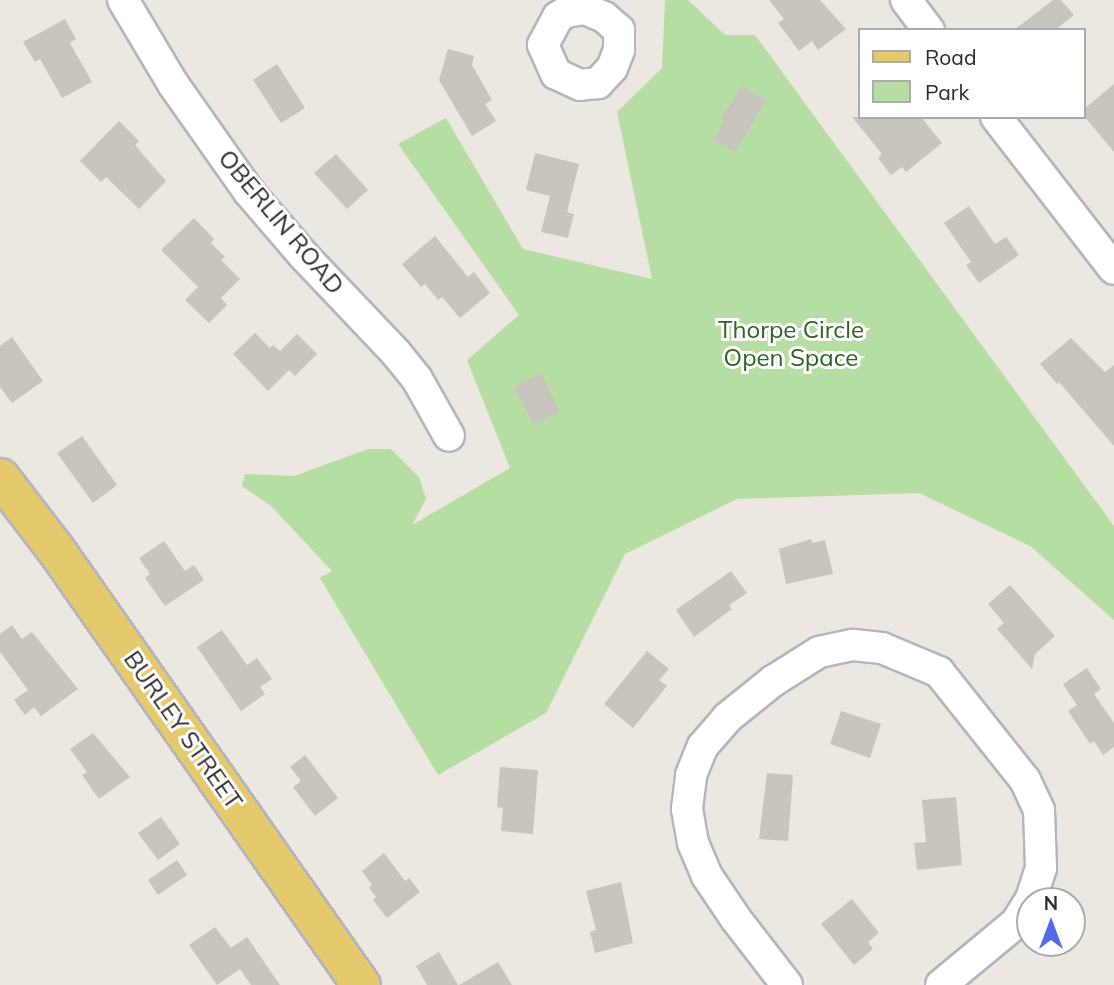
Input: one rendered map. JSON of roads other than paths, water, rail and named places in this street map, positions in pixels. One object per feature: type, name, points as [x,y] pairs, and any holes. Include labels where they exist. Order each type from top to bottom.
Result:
[{"type":"main road","name":"BURLEY STREET","points":[[0,477],[56,550],[361,985]]},
{"type":"street","name":"OBERLIN ROAD","points":[[123,0],[173,84],[249,191],[304,256],[396,352],[417,379],[449,436]]},
{"type":"street","points":[[906,0],[927,28]]},
{"type":"street","points":[[998,119],[1114,270]]},
{"type":"street","points":[[787,985],[736,919],[708,876],[693,843],[687,809],[691,775],[699,756],[727,718],[773,681],[819,652],[853,646],[882,648],[939,672],[1025,780],[1039,810],[1041,868],[1035,887]]},
{"type":"street","points":[[941,985],[1016,923]]},
{"type":"park label","name":"Thorpe Circle Open Space","points":[[791,344]]}]
